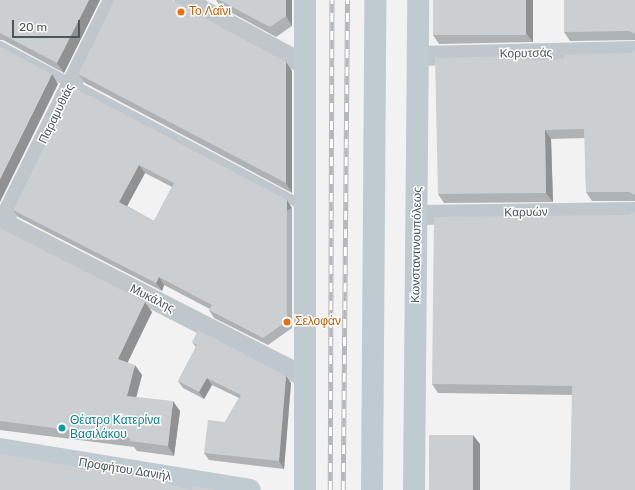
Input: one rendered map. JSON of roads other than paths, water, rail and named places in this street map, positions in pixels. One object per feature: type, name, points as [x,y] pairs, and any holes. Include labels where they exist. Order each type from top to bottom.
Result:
[{"type":"main road","points":[[305,0],[305,490]]},
{"type":"main road","points":[[372,490],[375,0]]},
{"type":"main road","name":"Κωνσταντινουπόλεως","points":[[414,490],[418,0]]},
{"type":"main road","name":"Προφήτου Δανιήλ","points":[[0,449],[250,490]]},
{"type":"street","name":"Παραμυθιάς","points":[[1,224],[114,0]]},
{"type":"street","points":[[184,0],[305,66]]},
{"type":"street","name":"Κορυτσάς","points":[[418,56],[635,52]]},
{"type":"street","name":"Καρυών","points":[[417,215],[635,212]]},
{"type":"street","name":"Μυκάλης","points":[[1,224],[305,377]]},
{"type":"lane","points":[[0,46],[305,207]]},
{"type":"railway","points":[[330,490],[332,0]]},
{"type":"railway","points":[[343,490],[347,0]]},
{"type":"place","name":"Το Λαΐνι","points":[[181,12]]},
{"type":"place","name":"Σελοφάν","points":[[287,322]]},
{"type":"place","name":"Θέατρο Κατερίνα Βασιλάκου","points":[[62,428]]}]
